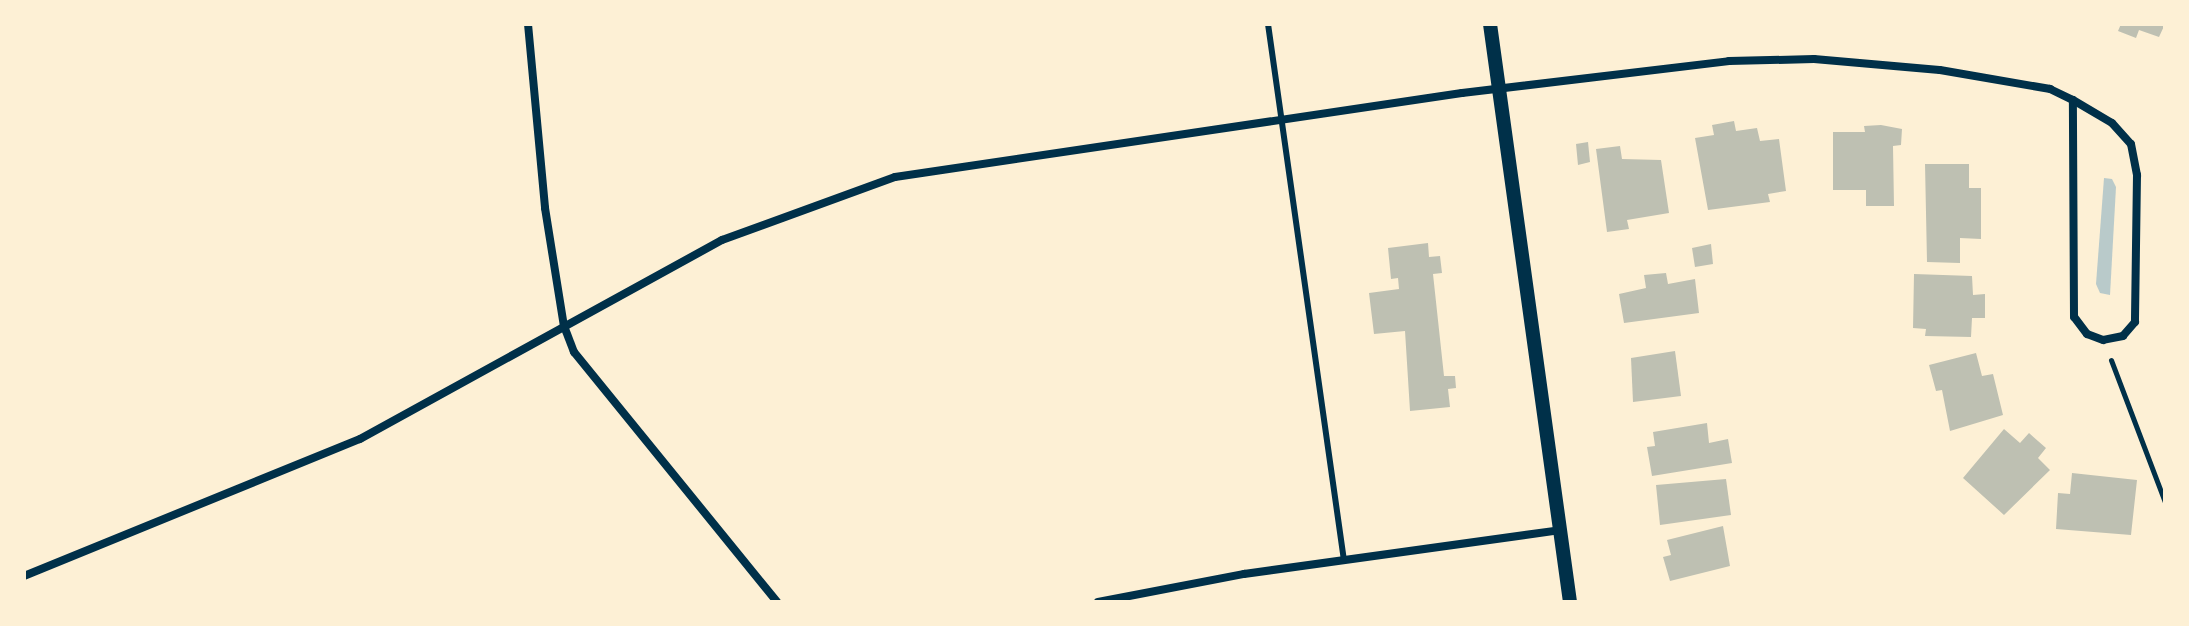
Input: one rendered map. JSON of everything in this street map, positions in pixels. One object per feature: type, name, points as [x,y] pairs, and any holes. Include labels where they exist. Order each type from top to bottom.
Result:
[{"type":"street","points":[[528,24],[545,208],[564,326],[590,375],[777,602]]},
{"type":"street","points":[[1490,24],[1570,602]]},
{"type":"street","points":[[24,576],[360,439],[722,240],[895,177],[1281,119],[1729,61],[1814,59],[1991,77],[2050,89],[2073,100],[2112,123],[2131,144],[2137,175],[2135,322],[2123,336],[2103,340],[2087,334],[2074,317],[2073,100]]},
{"type":"street","points":[[1098,602],[1344,561],[1562,530]]},
{"type":"lane","points":[[1268,24],[1344,561]]},
{"type":"path","points":[[2103,340],[2165,502]]},
{"type":"shaded area","points":[[2104,178],[2112,179],[2116,187],[2110,295],[2100,293],[2096,284]]},
{"type":"building","points":[[2121,24],[2165,24],[2159,37],[2139,30],[2136,38],[2118,31]]},
{"type":"building","points":[[1734,121],[1736,131],[1757,128],[1760,141],[1779,139],[1786,191],[1768,194],[1770,202],[1708,210],[1695,138],[1714,135],[1712,125]]},
{"type":"building","points":[[1864,126],[1902,129],[1901,145],[1893,146],[1894,206],[1866,206],[1866,190],[1833,190],[1833,132],[1865,132]]},
{"type":"building","points":[[1588,142],[1590,162],[1578,165],[1576,144]]},
{"type":"building","points":[[1620,146],[1622,159],[1661,160],[1669,213],[1627,220],[1629,229],[1607,232],[1596,149]]},
{"type":"building","points":[[1925,164],[1969,164],[1969,188],[1981,188],[1981,239],[1960,238],[1960,263],[1927,262]]},
{"type":"building","points":[[1428,243],[1429,257],[1440,256],[1442,273],[1433,274],[1444,376],[1455,376],[1456,388],[1448,389],[1450,407],[1410,411],[1405,331],[1374,334],[1369,293],[1399,289],[1398,278],[1391,279],[1388,248]]},
{"type":"building","points":[[1711,244],[1713,264],[1695,267],[1692,248]]},
{"type":"building","points":[[1666,273],[1668,284],[1695,279],[1699,313],[1624,323],[1619,294],[1646,288],[1644,275]]},
{"type":"building","points":[[1914,274],[1972,276],[1973,295],[1985,294],[1985,318],[1972,318],[1971,337],[1925,336],[1926,329],[1913,328]]},
{"type":"building","points":[[1675,351],[1681,396],[1633,402],[1631,358]]},
{"type":"building","points":[[1976,353],[1982,376],[1993,374],[2003,415],[1950,431],[1942,390],[1936,391],[1929,365]]},
{"type":"building","points":[[1707,423],[1709,443],[1728,439],[1732,463],[1652,476],[1647,447],[1655,446],[1653,432]]},
{"type":"building","points":[[2004,429],[2020,443],[2029,433],[2046,448],[2038,458],[2050,470],[2004,515],[1963,478]]},
{"type":"building","points":[[2072,473],[2137,480],[2131,535],[2056,529],[2058,493],[2070,494]]},
{"type":"building","points":[[1726,479],[1731,515],[1660,525],[1656,485]]},
{"type":"building","points":[[1723,526],[1730,566],[1670,581],[1663,557],[1671,555],[1667,540]]}]
